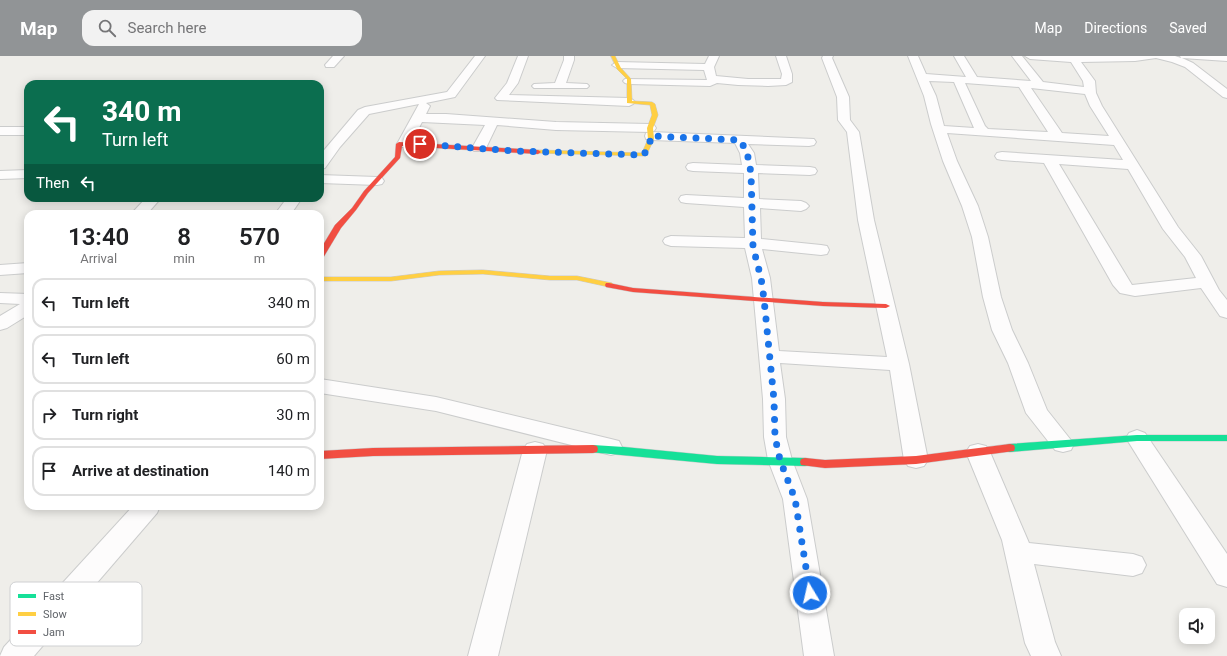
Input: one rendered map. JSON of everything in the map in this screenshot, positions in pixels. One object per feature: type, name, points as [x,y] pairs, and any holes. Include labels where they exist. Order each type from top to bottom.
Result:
[{"type":"street","points":[[330,66],[339,56]]},
{"type":"street","points":[[324,159],[335,144],[365,111],[451,95],[480,56]]},
{"type":"street","points":[[519,86],[523,56]]},
{"type":"street","points":[[559,86],[569,60],[569,56]]},
{"type":"street","points":[[714,56],[709,67],[711,78],[726,82],[786,82],[787,74],[781,56]]},
{"type":"street","points":[[828,56],[827,58],[843,97],[844,120],[852,132],[859,165],[866,220],[899,364],[916,460]]},
{"type":"street","points":[[913,56],[930,96],[939,129],[959,182],[970,206],[980,237],[992,297],[1002,330],[1018,364],[1037,413],[1063,444]]},
{"type":"street","points":[[959,56],[974,81]]},
{"type":"street","points":[[1017,56],[1040,85]]},
{"type":"street","points":[[1030,56],[1074,59],[1135,58],[1152,56]]},
{"type":"street","points":[[1160,56],[1189,64],[1227,95]]},
{"type":"street","points":[[1185,56],[1227,58]]},
{"type":"street","points":[[1074,59],[1089,81],[1090,91],[1096,106],[1171,229],[1193,256],[1211,291],[1227,312]]},
{"type":"street","points":[[709,67],[615,60],[619,70],[629,80],[710,83],[715,79]]},
{"type":"street","points":[[921,77],[1040,85],[1090,91]]},
{"type":"street","points":[[629,80],[629,102]]},
{"type":"street","points":[[958,80],[980,128],[985,132]]},
{"type":"street","points":[[1023,84],[1057,136]]},
{"type":"street","points":[[324,248],[338,227],[354,209],[366,192],[398,156],[399,144],[514,151],[644,155],[651,139],[650,132],[655,115],[652,104],[501,98],[519,86],[583,86]]},
{"type":"street","points":[[404,144],[419,118],[427,99]]},
{"type":"street","points":[[419,118],[493,120],[740,140],[809,142]]},
{"type":"street","points":[[479,148],[493,120]]},
{"type":"street","points":[[939,129],[1118,141]]},
{"type":"street","points":[[0,131],[24,131]]},
{"type":"street","points":[[740,140],[747,152],[750,168],[753,203],[753,243],[764,299],[774,400],[775,437],[780,460],[795,499],[820,656]]},
{"type":"street","points":[[1002,156],[1133,165]]},
{"type":"street","points":[[1049,159],[1126,289],[1135,291],[1207,282]]},
{"type":"street","points":[[693,168],[750,168],[810,171]]},
{"type":"street","points":[[0,174],[24,174]]},
{"type":"street","points":[[324,179],[377,181]]},
{"type":"street","points":[[686,199],[802,206]]},
{"type":"street","points":[[143,210],[150,202]]},
{"type":"street","points":[[671,241],[753,243],[821,250]]},
{"type":"street","points":[[0,270],[24,268]]},
{"type":"street","points":[[324,279],[391,279],[439,273],[483,272],[550,278],[577,278],[633,290],[823,304],[886,306]]},
{"type":"street","points":[[5,299],[24,299]]},
{"type":"street","points":[[5,299],[24,305]]},
{"type":"street","points":[[0,324],[24,309]]},
{"type":"street","points":[[769,356],[899,364]]},
{"type":"street","points":[[324,387],[436,404],[621,449],[717,460],[780,460],[824,464],[916,460],[978,452],[1137,438],[1227,438]]},
{"type":"street","points":[[1137,438],[1227,576]]},
{"type":"street","points":[[324,455],[373,452],[621,449]]},
{"type":"street","points":[[483,656],[535,450]]},
{"type":"street","points":[[978,452],[1015,540],[1040,643],[1046,656]]},
{"type":"street","points":[[81,582],[144,510]]},
{"type":"street","points":[[1018,552],[1133,565]]},
{"type":"street","points":[[15,656],[24,646]]},
{"type":"traffic: fast","points":[[1010,448],[1137,438],[1227,438]]},
{"type":"traffic: fast","points":[[593,449],[624,450],[717,460],[805,462]]},
{"type":"traffic: slow","points":[[538,152],[644,155],[651,139],[650,128],[655,115],[652,104],[629,102],[629,79],[619,69],[613,56]]},
{"type":"traffic: slow","points":[[324,279],[391,279],[439,273],[483,272],[550,278],[577,278],[609,285]]},
{"type":"traffic: jam","points":[[324,250],[338,227],[354,209],[366,192],[398,157],[399,144],[538,152]]},
{"type":"traffic: jam","points":[[609,285],[633,290],[823,304],[886,306]]},
{"type":"traffic: jam","points":[[805,462],[825,464],[916,460],[1010,448]]},
{"type":"traffic: jam","points":[[324,455],[373,452],[593,449]]},
{"type":"route","points":[[420,144],[514,151],[644,155],[651,136],[679,136],[740,140],[747,152],[751,173],[753,247],[761,278],[764,299],[774,400],[775,437],[780,460],[795,499],[810,593]]}]
